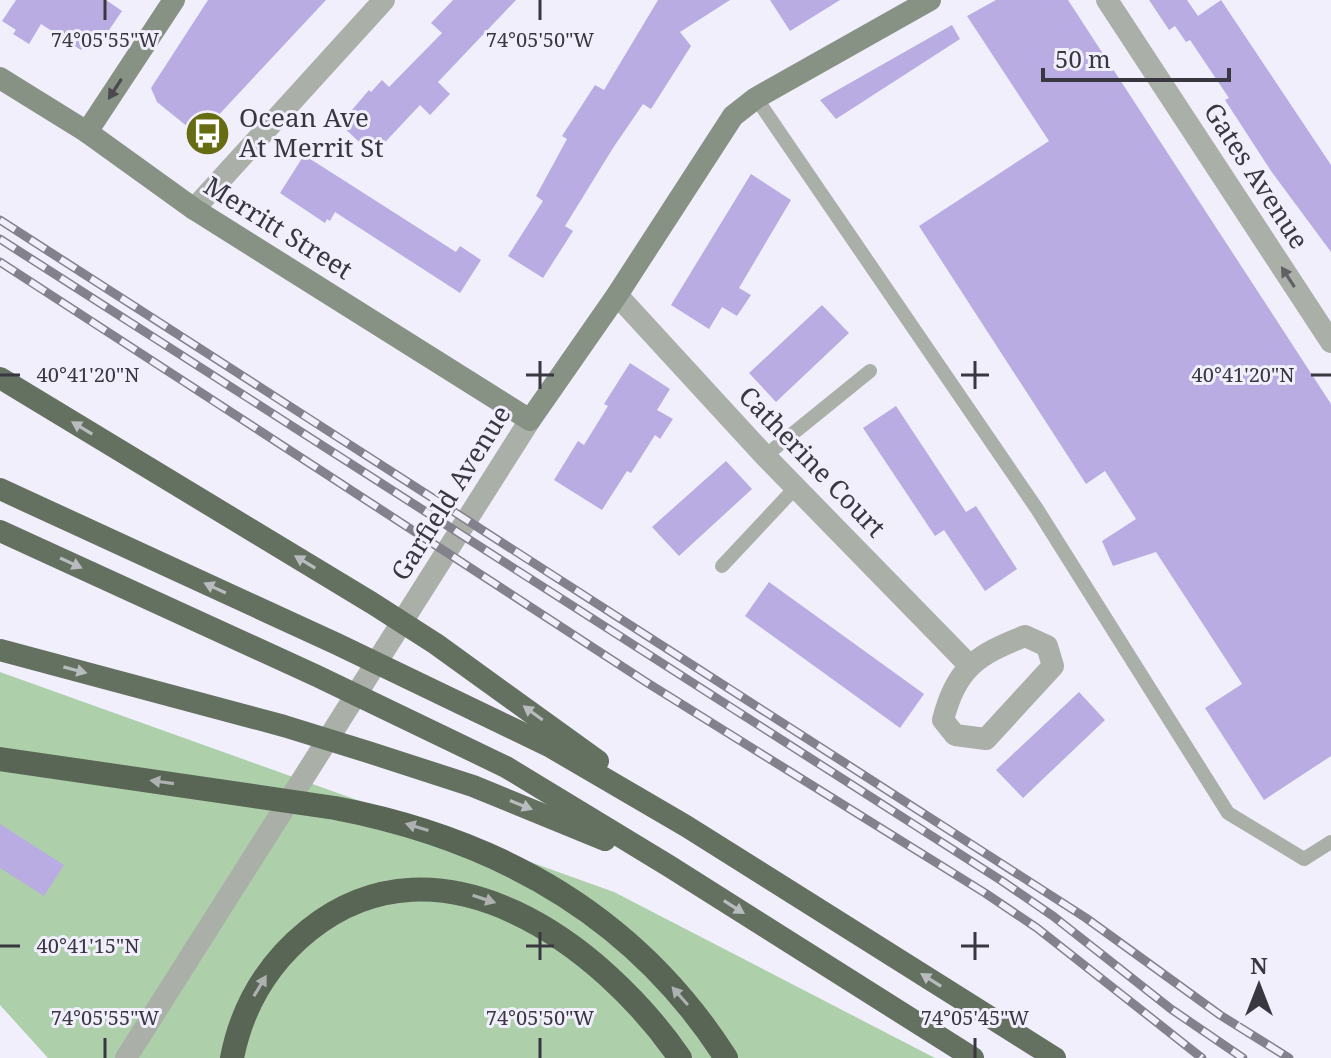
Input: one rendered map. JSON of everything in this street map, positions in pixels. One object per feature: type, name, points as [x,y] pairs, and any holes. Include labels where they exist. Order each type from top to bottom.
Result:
[{"type":"highway","points":[[0,378],[436,644],[686,826]]},
{"type":"highway","points":[[0,489],[337,644],[549,746],[686,826],[1055,1058]]},
{"type":"highway","points":[[0,531],[317,676],[506,767],[973,1058]]},
{"type":"highway","points":[[0,650],[284,726],[368,752],[473,786],[669,866]]},
{"type":"highway","points":[[0,759],[380,816],[470,845],[515,865],[558,890],[637,951],[677,991],[726,1058]]},
{"type":"highway","points":[[232,1058],[236,1035],[258,987],[294,942],[343,909],[378,897],[417,891],[469,894],[515,911],[542,927],[596,966],[625,993],[680,1058]]},
{"type":"main road","name":"Garfield Avenue","points":[[530,420],[617,295],[733,116],[756,98],[930,0]]},
{"type":"main road","points":[[87,132],[166,3]]},
{"type":"main road","name":"Merritt Street","points":[[0,78],[87,132],[194,209],[530,420]]},
{"type":"street","points":[[194,209],[384,0]]},
{"type":"street","name":"Gates Avenue","points":[[1107,0],[1331,342]]},
{"type":"street","name":"Catherine Court","points":[[617,295],[765,456],[970,666]]},
{"type":"street","name":"Garfield Avenue","points":[[126,1058],[530,420]]},
{"type":"street","points":[[1025,636],[1047,646],[1053,666],[986,739],[955,735],[943,720],[950,691],[970,666],[998,647],[1025,636]]},
{"type":"lane","points":[[756,98],[1037,509],[1228,813],[1304,859],[1331,842]]},
{"type":"lane","points":[[765,456],[870,371]]},
{"type":"lane","points":[[722,566],[796,487]]},
{"type":"green space","points":[[0,672],[614,892],[935,1058],[48,1058],[0,1005]]},
{"type":"building","points":[[16,0],[106,0],[122,11],[105,36],[95,30],[81,50],[41,24],[29,44],[13,34],[16,30],[2,21]]},
{"type":"building","points":[[208,0],[326,0],[199,136],[157,102],[151,88]]},
{"type":"building","points":[[453,0],[516,0],[438,82],[450,94],[430,115],[420,105],[373,155],[340,124],[369,90],[371,92],[382,80],[389,87],[442,33],[431,23]]},
{"type":"building","points":[[658,0],[730,0],[680,32],[691,46],[651,109],[643,104],[613,148],[565,226],[573,231],[543,278],[508,256],[543,201],[536,196],[567,139],[562,136],[595,85],[604,90]]},
{"type":"building","points":[[770,0],[840,0],[790,31]]},
{"type":"building","points":[[996,0],[1068,0],[1331,404],[1331,756],[1264,800],[1205,708],[1242,684],[1156,552],[1113,566],[1102,541],[1136,519],[1105,471],[1086,484],[919,226],[1049,141],[967,16]]},
{"type":"building","points":[[1149,0],[1187,0],[1198,16],[1221,0],[1331,165],[1331,252],[1271,171],[1225,100],[1229,98],[1190,40],[1186,42],[1175,26],[1169,30]]},
{"type":"building","points":[[952,25],[960,39],[836,119],[820,100]]},
{"type":"building","points":[[304,155],[456,252],[460,246],[481,260],[460,293],[335,212],[325,223],[280,193]]},
{"type":"building","points":[[751,174],[791,200],[739,288],[751,295],[737,316],[722,307],[709,329],[671,305]]},
{"type":"building","points":[[822,305],[849,333],[776,402],[749,373]]},
{"type":"building","points":[[630,363],[670,389],[657,410],[673,419],[660,439],[655,435],[602,510],[554,480],[578,441],[584,445],[608,406],[604,404]]},
{"type":"building","points":[[896,406],[966,512],[976,506],[1017,569],[985,591],[944,530],[935,536],[863,428]]},
{"type":"building","points":[[726,461],[752,489],[679,556],[652,527]]},
{"type":"building","points":[[769,582],[924,694],[900,728],[745,616]]},
{"type":"building","points":[[1079,692],[1105,720],[1023,798],[996,770]]},
{"type":"building","points":[[0,824],[64,865],[44,896],[0,868]]},
{"type":"railway","points":[[0,220],[1086,918],[1220,1015],[1289,1058]]},
{"type":"railway","points":[[0,239],[1002,881],[1053,916],[1171,1009],[1243,1058]]},
{"type":"railway","points":[[0,262],[646,682],[985,893],[1037,928],[1202,1058]]},
{"type":"place","name":"Ocean Ave At Merrit St","points":[[208,133]]}]
